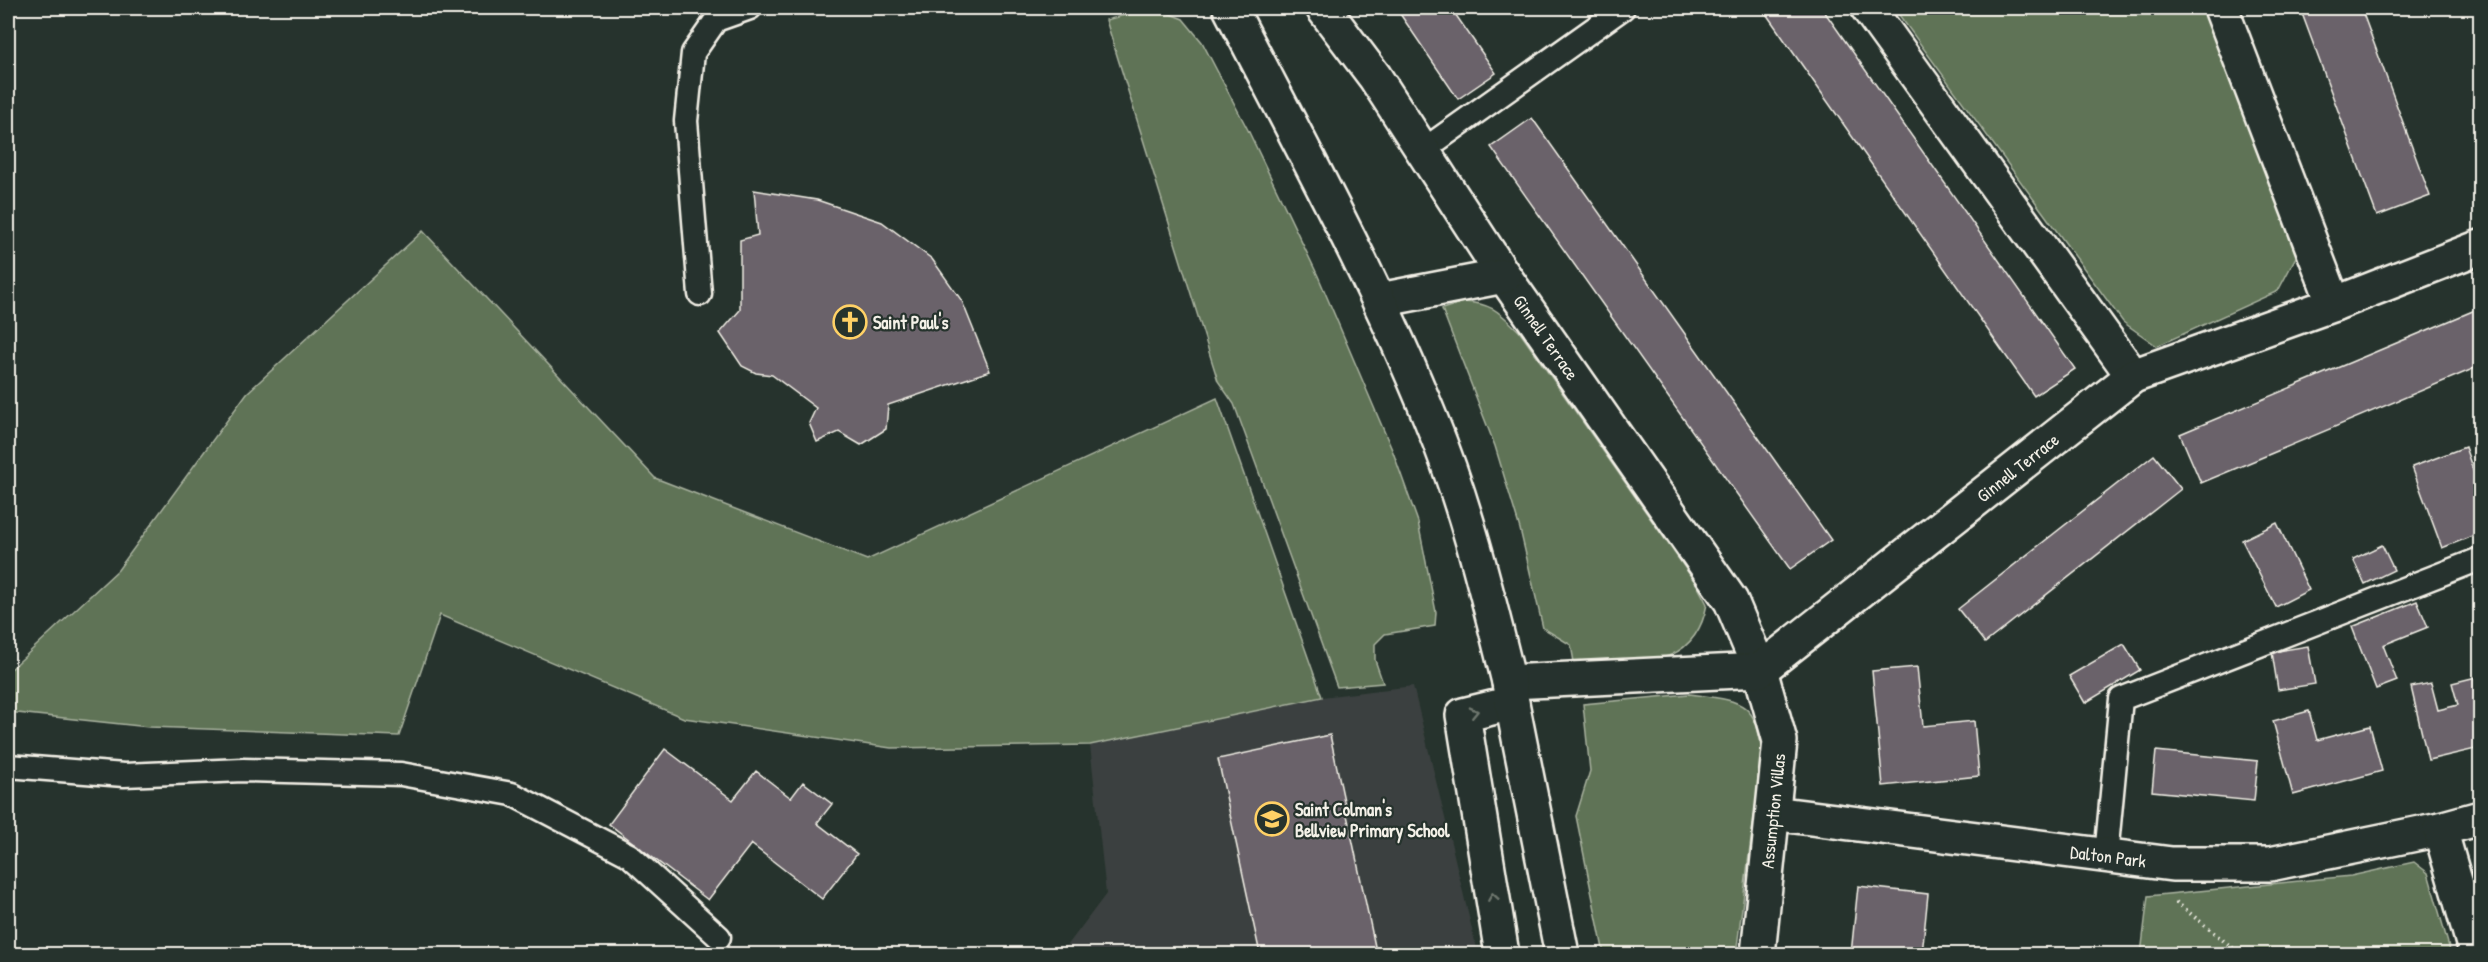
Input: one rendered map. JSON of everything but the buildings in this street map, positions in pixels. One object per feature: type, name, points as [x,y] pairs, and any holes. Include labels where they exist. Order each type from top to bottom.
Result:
[{"type":"street","points":[[1230,8],[1380,300],[1432,422],[1469,525],[1510,693],[1562,954]]},
{"type":"street","name":"Ginnell Terrace","points":[[1323,8],[1375,77],[1504,276],[1731,601],[1760,670],[2133,376],[2334,304],[2481,246]]},
{"type":"street","points":[[1868,8],[2133,376]]},
{"type":"street","points":[[2221,8],[2334,304]]},
{"type":"street","points":[[1380,300],[1504,276]]},
{"type":"street","points":[[1502,954],[1463,715],[1510,693],[1760,670]]},
{"type":"street","name":"Assumption Villas","points":[[1758,954],[1780,741],[1760,670]]},
{"type":"street","name":"Dalton Park","points":[[1773,813],[2172,864],[2270,864],[2440,829],[2481,818]]},
{"type":"street","points":[[2440,829],[2476,954]]},
{"type":"lane","points":[[700,294],[686,121],[693,53],[716,20],[750,8]]},
{"type":"lane","points":[[1422,151],[1623,8]]},
{"type":"lane","points":[[2106,856],[2121,699],[2481,559]]},
{"type":"lane","points":[[8,766],[124,775],[243,770],[401,774],[512,794],[629,855],[719,937]]},
{"type":"path","points":[[2170,897],[2240,954]]},
{"type":"shaded area","name":"Saint Colman's Bellview Primary School","points":[[1413,686],[1478,954],[1061,954],[1106,894],[1090,745],[1322,697]]},
{"type":"green space","points":[[1894,8],[2206,8],[2299,251],[2278,291],[2157,346],[2123,322]]},
{"type":"green space","points":[[1163,11],[1183,19],[1202,42],[1248,130],[1318,276],[1393,452],[1418,522],[1436,612],[1435,626],[1385,634],[1375,644],[1375,660],[1383,683],[1337,687],[1234,404],[1218,381],[1106,20],[1137,12]]},
{"type":"green space","points":[[423,231],[655,478],[867,560],[1217,398],[1322,697],[1090,745],[891,748],[684,718],[440,615],[399,736],[149,727],[8,712],[8,672],[118,570],[247,393]]},
{"type":"green space","points":[[1464,302],[1482,304],[1495,310],[1519,331],[1697,585],[1707,604],[1705,612],[1696,634],[1679,651],[1652,659],[1574,662],[1571,645],[1543,628],[1520,529],[1495,446],[1442,309]]},
{"type":"green space","points":[[1689,694],[1721,699],[1743,706],[1756,723],[1760,737],[1762,756],[1736,954],[1604,954],[1576,816],[1590,771],[1583,704]]},
{"type":"green space","points":[[2414,862],[2428,873],[2451,954],[2141,954],[2148,896],[2351,876]]},
{"type":"place","name":"Saint Paul's","points":[[850,322]]},
{"type":"place","name":"Saint Colman's Bellview Primary School","points":[[1272,819]]}]
